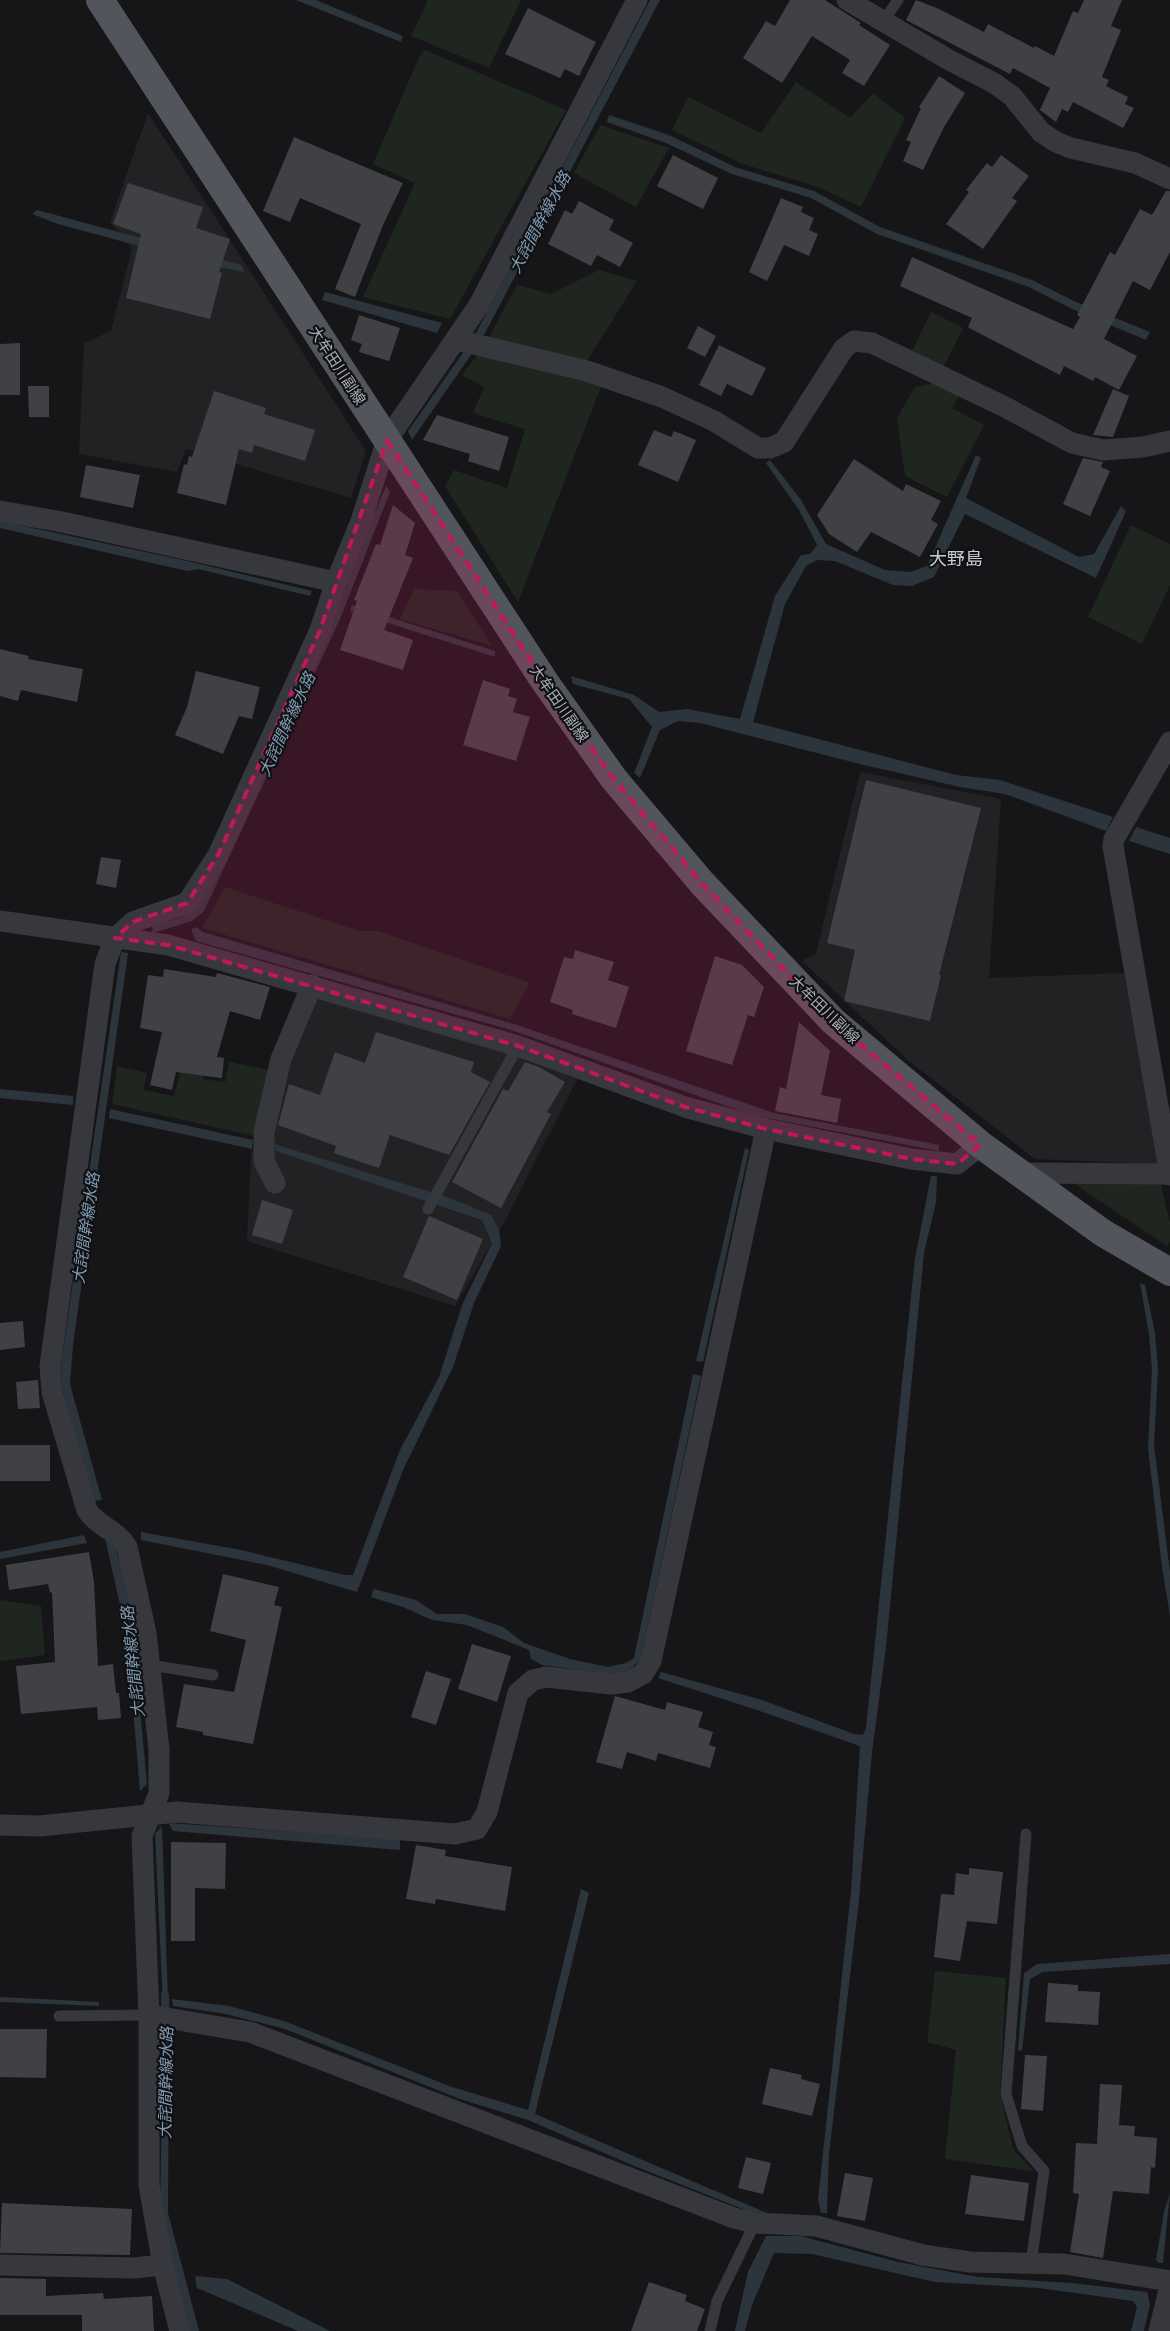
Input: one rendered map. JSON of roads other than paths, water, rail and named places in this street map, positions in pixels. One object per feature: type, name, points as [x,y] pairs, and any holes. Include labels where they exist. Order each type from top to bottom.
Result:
[{"type":"main road","name":"大牟田川副線","points":[[100,0],[544,682],[614,779],[702,883],[833,1021],[981,1145],[1103,1233],[1170,1272]]},
{"type":"street","points":[[180,2331],[163,2265],[148,2185],[148,2014],[142,1836],[159,1793],[159,1749],[146,1633],[127,1547],[120,1537],[92,1518],[88,1510],[52,1392],[50,1366],[105,964],[115,938],[133,922],[187,903],[218,855],[313,646],[361,521],[387,440],[457,340],[479,305],[637,0]]},
{"type":"street","points":[[847,0],[951,61],[994,83],[1012,96],[1041,132],[1056,142],[1071,148],[1135,163],[1170,179]]},
{"type":"street","points":[[457,340],[587,371],[662,397],[714,421],[758,448],[770,448],[784,442],[844,348],[854,341],[872,343],[1072,443],[1103,450],[1143,447],[1170,441]]},
{"type":"street","points":[[0,511],[336,582]]},
{"type":"street","points":[[1020,1172],[1170,1175],[1113,846],[1114,839],[1170,742]]},
{"type":"street","points":[[0,921],[168,945],[518,1046],[685,1107],[766,1129],[911,1159],[957,1164],[981,1145]]},
{"type":"street","points":[[275,1183],[264,1161],[264,1132],[281,1059],[312,985]]},
{"type":"street","points":[[0,1825],[40,1826],[177,1812],[455,1834],[477,1829],[487,1812],[518,1693],[533,1680],[546,1677],[611,1684],[628,1682],[643,1674],[651,1661],[766,1129]]},
{"type":"street","points":[[148,2014],[250,2032],[734,2218],[756,2223],[816,2226],[923,2255],[970,2262],[1064,2264],[1170,2281]]},
{"type":"street","points":[[0,2265],[133,2268],[163,2265]]},
{"type":"street","points":[[1159,2331],[1170,2286]]},
{"type":"lane","points":[[883,22],[898,0]]},
{"type":"lane","points":[[428,1209],[518,1046]]},
{"type":"lane","points":[[150,1665],[213,1675]]},
{"type":"lane","points":[[1026,1834],[1006,2094],[1022,2146],[1044,2171],[1032,2263]]},
{"type":"lane","points":[[59,2016],[148,2014]]},
{"type":"lane","points":[[710,2331],[717,2301],[756,2223]]},
{"type":"water","points":[[296,0],[316,0],[403,36],[401,42]]},
{"type":"water","points":[[650,0],[660,0],[482,339],[412,440],[408,431],[474,337]]},
{"type":"water","points":[[609,115],[669,135],[735,167],[814,191],[880,227],[1032,280],[1076,302],[1150,332],[1146,340],[1072,309],[1029,287],[877,234],[811,198],[732,174],[666,143],[607,122]]},
{"type":"water","points":[[37,210],[242,265],[244,272],[213,266],[58,224],[32,214]]},
{"type":"water","points":[[325,292],[442,323],[437,333],[322,300]]},
{"type":"water","points":[[976,455],[981,458],[966,498],[1079,557],[1094,554],[1121,506],[1126,511],[1096,578],[965,514],[934,577],[912,586],[893,585],[835,561],[817,560],[806,566],[785,604],[753,722],[956,775],[1000,780],[1113,817],[1106,831],[1005,794],[960,787],[864,765],[700,723],[678,721],[660,730],[640,778],[634,773],[652,727],[629,699],[573,684],[571,676],[634,695],[659,712],[687,709],[740,719],[775,596],[801,555],[810,554],[817,545],[799,510],[766,463],[770,460],[801,500],[826,544],[885,570],[911,572],[927,566]]},
{"type":"water","points":[[386,486],[390,492],[340,619],[204,911],[192,921],[153,933],[152,926],[181,917],[194,909],[332,616]]},
{"type":"water","points":[[0,521],[192,562],[312,591],[310,596],[198,569],[187,571],[0,528]]},
{"type":"water","points":[[352,605],[495,651],[495,657],[350,611]]},
{"type":"water","points":[[1136,827],[1170,838],[1170,854],[1129,841]]},
{"type":"water","points":[[196,927],[203,932],[517,1025],[774,1113],[939,1145],[939,1151],[752,1115],[514,1031],[196,941],[191,930]]},
{"type":"water","points":[[121,952],[128,953],[73,1345],[70,1384],[102,1500],[94,1501],[62,1388],[61,1364]]},
{"type":"water","points":[[0,1089],[73,1096],[73,1105],[0,1098]]},
{"type":"water","points":[[110,1109],[253,1140],[252,1149],[109,1118]]},
{"type":"water","points":[[274,1144],[450,1198],[491,1215],[499,1230],[501,1246],[474,1303],[453,1367],[403,1470],[357,1592],[267,1565],[141,1540],[141,1532],[241,1550],[345,1575],[353,1575],[400,1450],[439,1377],[462,1305],[492,1243],[482,1220],[276,1151]]},
{"type":"water","points":[[745,1148],[749,1150],[703,1362],[696,1361]]},
{"type":"water","points":[[931,1176],[937,1176],[936,1202],[924,1253],[886,1647],[872,1752],[859,1900],[829,2154],[827,2213],[821,2213],[818,2200],[851,1891],[860,1746],[658,1678],[661,1672],[762,1700],[854,1734],[863,1735],[866,1728],[915,1258]]},
{"type":"water","points":[[1140,1283],[1145,1285],[1155,1333],[1158,1369],[1154,1445],[1170,1572],[1170,1616],[1162,1567],[1148,1448],[1152,1369],[1149,1334]]},
{"type":"water","points":[[693,1374],[701,1376],[641,1658],[633,1667],[623,1673],[603,1673],[542,1665],[531,1659],[529,1650],[467,1625],[432,1620],[403,1607],[371,1597],[374,1589],[416,1600],[437,1614],[465,1614],[503,1627],[524,1643],[570,1659],[608,1667],[626,1663],[634,1658]]},
{"type":"water","points":[[84,1535],[87,1543],[0,1559],[0,1552]]},
{"type":"water","points":[[105,1538],[113,1538],[130,1601],[147,1784],[140,1791],[127,1636]]},
{"type":"water","points":[[169,1823],[400,1839],[400,1850],[173,1831]]},
{"type":"water","points":[[162,1826],[168,2004],[163,2004],[155,1834]]},
{"type":"water","points":[[581,1889],[589,1893],[535,2114],[767,2213],[758,2215],[632,2165],[528,2120],[460,2099],[285,2029],[226,2014],[173,2006],[172,1999],[229,2006],[284,2021],[452,2087],[528,2110]]},
{"type":"water","points":[[1170,1954],[1170,1964],[1043,1972],[1030,1979],[1022,2051],[1018,2050],[1024,1973],[1037,1964]]},
{"type":"water","points":[[0,1997],[99,2002],[99,2006],[0,2002]]},
{"type":"water","points":[[163,2035],[169,2036],[168,2213],[199,2331],[189,2331],[160,2213]]},
{"type":"water","points":[[1170,2193],[1163,2263],[1159,2263],[1156,2260],[1164,2212]]},
{"type":"water","points":[[766,2236],[801,2236],[898,2262],[978,2277],[1072,2283],[1147,2292],[1150,2304],[1144,2331],[1131,2331],[1137,2307],[1133,2301],[1039,2288],[935,2282],[812,2254],[774,2253],[752,2305],[745,2331],[735,2331],[748,2272]]},
{"type":"water","points":[[195,2276],[227,2279],[330,2331],[298,2331],[197,2288]]},
{"type":"waterway","name":"大詫間幹線水路","points":[[165,1995],[166,2044]]},
{"type":"district","name":"大野島","points":[[956,558]]}]
